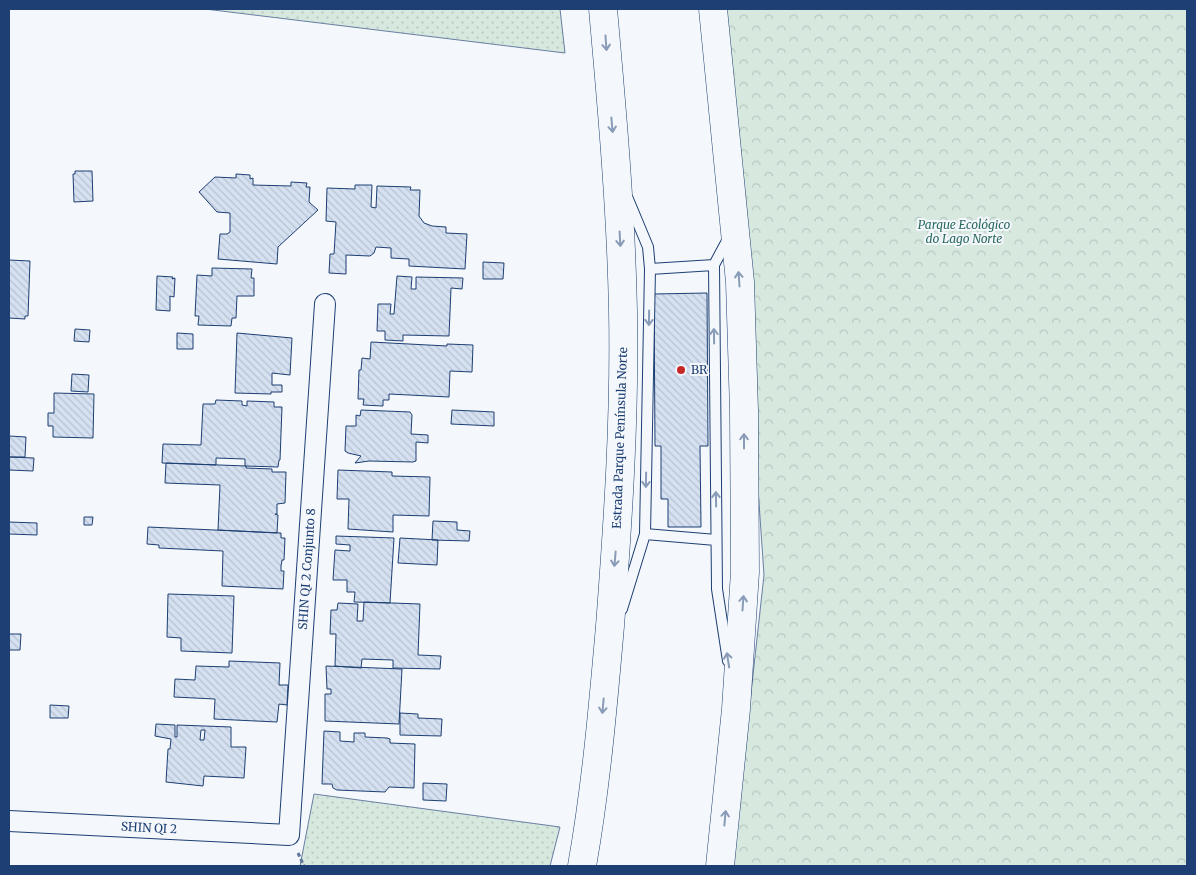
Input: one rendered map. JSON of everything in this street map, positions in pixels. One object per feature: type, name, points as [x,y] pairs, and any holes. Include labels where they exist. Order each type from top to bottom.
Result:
[{"type":"main road","name":"Estrada Parque Península Norte","points":[[582,866],[598,760],[618,522],[622,415],[623,310],[616,173],[603,9]]},
{"type":"main road","points":[[713,9],[740,282],[744,411],[745,572],[736,708],[720,866]]},
{"type":"street","name":"SHIN QI 2 Conjunto 8","points":[[290,835],[325,304]]},
{"type":"street","name":"SHIN QI 2","points":[[9,821],[290,835]]},
{"type":"lane","points":[[607,658],[646,534],[650,269],[648,247],[616,173]]},
{"type":"lane","points":[[735,225],[714,266],[717,589],[736,708]]},
{"type":"lane","points":[[650,269],[714,266]]},
{"type":"lane","points":[[646,534],[716,540]]},
{"type":"green space","points":[[205,9],[560,9],[565,53]]},
{"type":"green space","name":"Parque Ecológico do Lago Norte","points":[[725,9],[1187,9],[1187,866],[732,866],[764,575]]},
{"type":"green space","points":[[314,794],[560,827],[550,866],[300,866]]},
{"type":"building","points":[[75,171],[92,171],[93,201],[74,202],[73,174],[75,174]]},
{"type":"building","points":[[236,174],[250,175],[250,179],[253,178],[253,185],[291,186],[291,182],[307,183],[306,187],[310,187],[309,202],[318,210],[278,247],[277,264],[218,259],[220,234],[230,232],[230,213],[217,212],[199,192],[215,177],[236,178]]},
{"type":"building","points":[[355,185],[372,185],[371,207],[376,208],[377,186],[411,187],[410,190],[420,190],[419,216],[424,223],[432,226],[446,227],[446,233],[467,234],[465,269],[409,266],[409,259],[391,258],[391,248],[376,247],[374,253],[370,256],[346,255],[346,274],[329,273],[330,254],[334,254],[336,222],[326,221],[327,188],[355,189]]},
{"type":"building","points":[[9,260],[30,261],[28,316],[25,316],[25,319],[9,318]]},
{"type":"building","points":[[483,262],[504,263],[503,279],[483,279]]},
{"type":"building","points":[[212,268],[252,269],[251,278],[254,278],[254,296],[237,296],[236,318],[232,318],[231,326],[198,325],[199,316],[195,316],[197,275],[212,276]]},
{"type":"building","points":[[157,276],[175,278],[174,297],[170,296],[170,311],[156,310]]},
{"type":"building","points":[[397,276],[412,277],[411,289],[416,289],[416,277],[463,278],[462,289],[451,288],[449,336],[403,335],[403,341],[385,340],[385,331],[377,331],[378,304],[391,304],[390,314],[394,314]]},
{"type":"building","name":"BR","points":[[707,293],[708,446],[700,446],[701,527],[668,527],[668,499],[661,499],[661,446],[655,446],[654,294]]},
{"type":"building","points":[[75,329],[90,330],[89,342],[74,341]]},
{"type":"building","points":[[177,333],[193,334],[193,349],[177,349]]},
{"type":"building","points":[[237,333],[292,338],[290,375],[272,373],[272,385],[282,385],[282,392],[271,392],[271,394],[235,393]]},
{"type":"building","points":[[371,342],[447,346],[447,344],[473,345],[472,372],[450,371],[449,397],[389,394],[389,400],[383,400],[383,406],[363,405],[364,399],[358,399],[359,370],[361,370],[362,358],[370,359]]},
{"type":"building","points":[[72,374],[89,375],[88,392],[71,391]]},
{"type":"building","points":[[54,393],[94,394],[93,438],[53,437],[53,426],[48,426],[48,413],[54,413]]},
{"type":"building","points":[[216,400],[242,401],[242,405],[247,406],[247,401],[274,402],[274,407],[282,407],[280,460],[278,467],[245,466],[245,459],[216,458],[216,465],[162,463],[163,444],[201,445],[203,404],[215,404]]},
{"type":"building","points":[[361,410],[410,412],[412,415],[411,434],[428,435],[428,443],[416,442],[416,461],[369,461],[355,463],[361,456],[345,451],[346,426],[356,426],[356,415],[360,416]]},
{"type":"building","points":[[452,410],[494,412],[494,426],[451,424]]},
{"type":"building","points":[[9,436],[26,437],[25,457],[9,457]]},
{"type":"building","points":[[9,457],[34,458],[33,471],[9,470]]},
{"type":"building","points":[[166,463],[246,466],[246,468],[272,469],[272,472],[286,472],[285,503],[277,504],[277,514],[275,514],[278,515],[277,533],[218,530],[220,485],[165,483]]},
{"type":"building","points":[[338,470],[392,472],[392,476],[430,477],[429,516],[393,515],[393,532],[348,529],[349,499],[337,499]]},
{"type":"building","points":[[84,517],[93,517],[92,525],[84,525]]},
{"type":"building","points":[[433,521],[457,522],[457,530],[470,531],[469,541],[432,540]]},
{"type":"building","points":[[9,522],[37,523],[37,535],[9,534]]},
{"type":"building","points":[[148,527],[281,533],[281,538],[285,538],[284,560],[282,560],[281,566],[281,571],[284,571],[283,589],[222,586],[223,551],[159,548],[159,545],[147,544]]},
{"type":"building","points":[[336,536],[394,538],[390,603],[354,602],[355,592],[347,592],[347,580],[333,580],[335,550],[350,551],[350,545],[336,544]]},
{"type":"building","points":[[400,538],[438,540],[437,565],[398,563]]},
{"type":"building","points":[[168,594],[234,596],[232,653],[181,651],[181,638],[167,637]]},
{"type":"building","points":[[364,602],[420,604],[418,655],[441,656],[440,669],[393,668],[393,660],[362,659],[361,668],[335,666],[336,634],[330,634],[331,610],[337,610],[338,603],[358,604],[357,621],[363,621]]},
{"type":"building","points":[[9,634],[21,634],[20,650],[9,650]]},
{"type":"building","points":[[229,661],[280,663],[279,685],[288,685],[287,705],[279,704],[277,722],[214,719],[215,699],[174,697],[175,679],[195,680],[196,666],[229,667]]},
{"type":"building","points":[[326,666],[402,669],[399,724],[325,721],[325,694],[331,694],[331,689],[327,689]]},
{"type":"building","points":[[50,705],[69,706],[68,718],[50,718]]},
{"type":"building","points":[[400,713],[418,714],[418,718],[442,719],[441,736],[400,735]]},
{"type":"building","points":[[156,724],[175,725],[175,737],[177,737],[177,725],[231,727],[231,747],[246,747],[244,778],[204,776],[203,786],[166,782],[168,749],[170,749],[171,739],[155,736]],"holes":[[[201,730],[205,730],[204,740],[200,740]]]},
{"type":"building","points":[[324,731],[340,732],[340,741],[354,742],[354,733],[365,733],[365,737],[390,739],[390,743],[415,744],[414,788],[389,787],[385,792],[337,790],[333,788],[332,784],[322,784]]},
{"type":"building","points":[[423,783],[447,784],[446,801],[423,800]]},
{"type":"place","name":"BR","points":[[681,370]]}]
